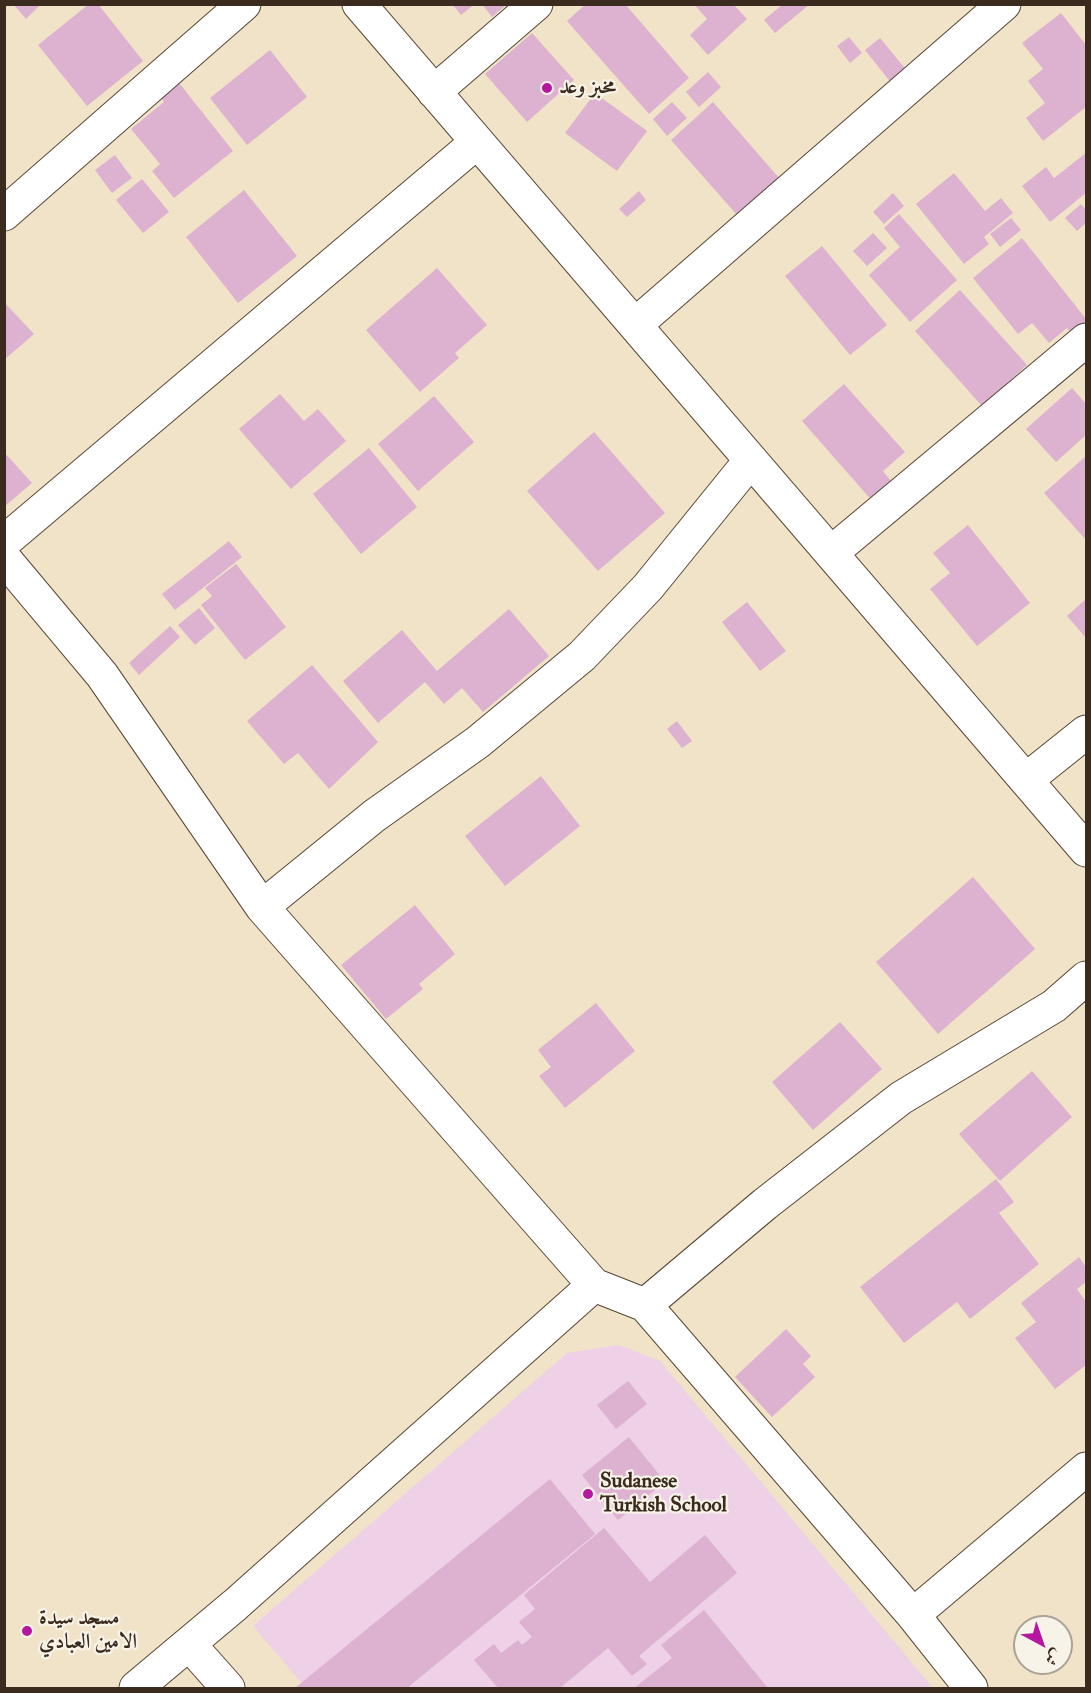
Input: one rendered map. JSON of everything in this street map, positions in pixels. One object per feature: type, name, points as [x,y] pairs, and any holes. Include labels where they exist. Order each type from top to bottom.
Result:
[{"type":"street","points":[[4,214],[244,4]]},
{"type":"street","points":[[359,4],[1086,850]]},
{"type":"street","points":[[434,92],[536,4]]},
{"type":"street","points":[[635,325],[1004,4]]},
{"type":"street","points":[[4,542],[477,142]]},
{"type":"street","points":[[831,553],[1086,340]]},
{"type":"street","points":[[262,907],[374,816],[478,742],[582,656],[648,587],[751,460]]},
{"type":"street","points":[[4,558],[102,675],[262,907],[594,1285],[645,1305],[913,1615],[971,1689]]},
{"type":"street","points":[[1026,780],[1086,732]]},
{"type":"street","points":[[645,1305],[765,1204],[902,1098],[1054,1006],[1086,978]]},
{"type":"street","points":[[136,1689],[594,1285]]},
{"type":"street","points":[[913,1615],[1086,1469]]},
{"type":"street","points":[[189,1644],[228,1689]]},
{"type":"shaded area","name":"Sudanese Turkish School","points":[[619,1345],[660,1361],[933,1688],[306,1688],[253,1626],[567,1353]]},
{"type":"building","points":[[13,4],[41,4],[26,19]]},
{"type":"building","points":[[89,4],[98,4],[143,61],[87,106],[38,45]]},
{"type":"building","points":[[452,4],[475,4],[461,15]]},
{"type":"building","points":[[482,4],[507,4],[492,17]]},
{"type":"building","points":[[586,4],[625,4],[689,78],[649,114],[567,21]]},
{"type":"building","points":[[694,4],[733,4],[747,19],[708,55],[690,35],[707,19]]},
{"type":"building","points":[[783,4],[810,4],[775,33],[764,20]]},
{"type":"building","points":[[1061,13],[1086,45],[1086,107],[1043,141],[1026,118],[1045,103],[1028,81],[1043,69],[1022,43]]},
{"type":"building","points":[[532,33],[574,80],[527,122],[485,74]]},
{"type":"building","points":[[849,37],[862,53],[850,63],[837,46]]},
{"type":"building","points":[[880,38],[908,72],[892,84],[865,50]]},
{"type":"building","points":[[270,50],[307,97],[247,145],[210,98]]},
{"type":"building","points":[[708,72],[721,87],[699,107],[686,92]]},
{"type":"building","points":[[176,79],[233,151],[174,198],[152,171],[160,164],[131,129],[164,102],[158,93]]},
{"type":"building","points":[[595,93],[647,131],[617,171],[565,133]]},
{"type":"building","points":[[672,102],[687,118],[667,136],[653,119]]},
{"type":"building","points":[[713,102],[786,186],[744,223],[671,140]]},
{"type":"building","points":[[1086,153],[1086,193],[1050,222],[1022,186],[1046,167],[1054,178]]},
{"type":"building","points":[[115,155],[132,178],[112,193],[95,170]]},
{"type":"building","points":[[954,173],[985,211],[1001,198],[1013,213],[984,237],[989,244],[964,264],[916,204]]},
{"type":"building","points":[[142,179],[169,212],[143,233],[116,200]]},
{"type":"building","points":[[244,190],[297,256],[238,303],[186,237]]},
{"type":"building","points":[[639,191],[646,200],[627,217],[619,209]]},
{"type":"building","points":[[893,193],[904,206],[884,224],[873,212]]},
{"type":"building","points":[[1081,204],[1086,210],[1086,223],[1077,231],[1065,218]]},
{"type":"building","points":[[899,214],[957,280],[910,322],[869,275],[900,247],[884,228]]},
{"type":"building","points":[[1011,218],[1021,230],[1000,247],[990,234]]},
{"type":"building","points":[[873,233],[887,248],[867,266],[853,251]]},
{"type":"building","points":[[1022,238],[1086,319],[1086,333],[1077,340],[1067,328],[1049,343],[1032,323],[1018,334],[973,278]]},
{"type":"building","points":[[822,246],[887,325],[850,355],[785,276]]},
{"type":"building","points":[[437,268],[487,325],[455,353],[459,358],[420,392],[366,330]]},
{"type":"building","points":[[960,290],[1027,365],[982,406],[915,331]]},
{"type":"building","points":[[4,302],[34,334],[4,360]]},
{"type":"building","points":[[844,384],[905,452],[883,471],[895,486],[875,504],[802,421]]},
{"type":"building","points":[[1072,388],[1086,404],[1086,435],[1056,462],[1026,429]]},
{"type":"building","points":[[280,394],[304,421],[318,409],[346,441],[291,489],[239,429]]},
{"type":"building","points":[[434,396],[474,442],[418,491],[378,444]]},
{"type":"building","points":[[594,432],[665,513],[598,571],[527,491]]},
{"type":"building","points":[[369,448],[417,507],[361,554],[313,494]]},
{"type":"building","points":[[4,452],[32,483],[4,507]]},
{"type":"building","points":[[1086,456],[1086,540],[1044,493]]},
{"type":"building","points":[[968,525],[1030,603],[977,646],[930,589],[950,573],[933,553]]},
{"type":"building","points":[[229,541],[242,557],[175,610],[162,594]]},
{"type":"building","points":[[236,564],[286,627],[245,660],[201,605],[212,596],[205,588]]},
{"type":"building","points":[[1086,599],[1086,638],[1067,616]]},
{"type":"building","points":[[747,602],[786,651],[760,671],[722,622]]},
{"type":"building","points":[[199,608],[215,628],[195,645],[178,625]]},
{"type":"building","points":[[509,609],[549,656],[483,712],[462,688],[444,704],[425,682],[378,723],[343,681],[402,630],[437,671]]},
{"type":"building","points":[[170,626],[180,637],[139,675],[129,663]]},
{"type":"building","points":[[312,665],[378,742],[329,789],[298,753],[284,764],[247,721]]},
{"type":"building","points":[[677,721],[692,741],[682,748],[667,729]]},
{"type":"building","points":[[541,776],[580,826],[505,886],[465,836]]},
{"type":"building","points":[[973,877],[1035,949],[938,1034],[876,962]]},
{"type":"building","points":[[415,905],[455,954],[419,984],[423,989],[386,1019],[341,965]]},
{"type":"building","points":[[596,1003],[635,1051],[565,1108],[539,1076],[551,1067],[538,1050]]},
{"type":"building","points":[[840,1022],[882,1069],[813,1130],[772,1082]]},
{"type":"building","points":[[1032,1071],[1072,1117],[1000,1181],[959,1134]]},
{"type":"building","points":[[996,1179],[1014,1202],[999,1213],[1039,1264],[970,1319],[957,1302],[904,1343],[860,1287]]},
{"type":"building","points":[[1079,1257],[1086,1267],[1086,1282],[1077,1289],[1086,1302],[1086,1365],[1055,1389],[1015,1338],[1036,1322],[1021,1303]]},
{"type":"building","points":[[786,1329],[811,1356],[803,1364],[815,1377],[772,1417],[735,1377]]},
{"type":"building","points":[[628,1381],[647,1404],[616,1429],[597,1405]]},
{"type":"building","points":[[629,1437],[665,1482],[618,1520],[582,1475]]},
{"type":"building","points":[[550,1479],[595,1534],[407,1688],[295,1688]]},
{"type":"building","points":[[604,1528],[650,1582],[705,1535],[737,1573],[639,1656],[647,1664],[632,1676],[608,1648],[560,1688],[498,1688],[474,1660],[494,1644],[501,1653],[518,1640],[522,1645],[532,1637],[519,1622],[535,1609],[524,1595]]},
{"type":"building","points":[[704,1610],[767,1687],[634,1688],[672,1658],[661,1645]]},
{"type":"place","name":"مخبز وعد","points":[[547,88]]},
{"type":"place","name":"Sudanese Turkish School","points":[[588,1494]]},
{"type":"place","name":"مسجد سيدة الامين العبادي","points":[[27,1631]]}]
